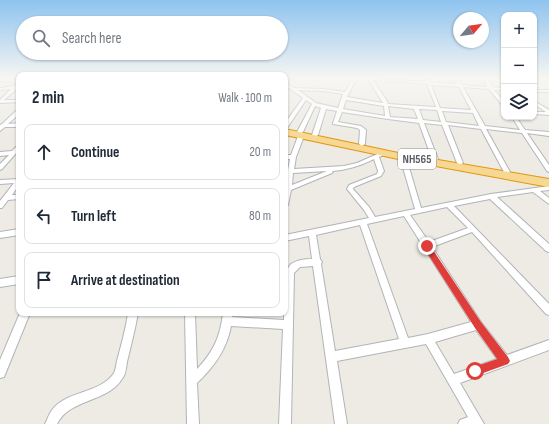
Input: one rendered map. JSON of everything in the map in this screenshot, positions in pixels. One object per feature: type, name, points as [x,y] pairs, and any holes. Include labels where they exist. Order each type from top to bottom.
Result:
[{"type":"highway","name":"NH565","points":[[288,130],[380,154],[403,156],[549,183]]},
{"type":"highway","name":"NH565","points":[[301,134],[315,135],[549,180]]},
{"type":"street","points":[[288,124],[305,98],[314,104],[324,107],[388,118],[549,134]]},
{"type":"street","points":[[335,123],[344,98],[387,105],[475,112]]},
{"type":"street","points":[[384,98],[387,105],[388,118]]},
{"type":"street","points":[[434,98],[460,164]]},
{"type":"street","points":[[467,98],[506,172]]},
{"type":"street","points":[[0,102],[16,101]]},
{"type":"street","points":[[314,104],[301,134],[288,171],[288,189],[335,170],[360,164],[380,154],[381,171],[379,174],[351,186],[350,189],[364,205],[373,220]]},
{"type":"street","points":[[537,104],[549,113]]},
{"type":"street","points":[[315,135],[321,121],[324,107]]},
{"type":"street","points":[[416,108],[435,158]]},
{"type":"street","points":[[537,113],[549,113]]},
{"type":"street","points":[[1,127],[16,114]]},
{"type":"street","points":[[516,120],[549,170]]},
{"type":"street","points":[[321,121],[359,127],[363,130],[362,144]]},
{"type":"street","points":[[1,127],[16,125]]},
{"type":"street","points":[[0,168],[16,151]]},
{"type":"street","points":[[0,154],[14,153]]},
{"type":"street","points":[[403,156],[419,211]]},
{"type":"street","points":[[288,157],[293,157]]},
{"type":"street","points":[[288,171],[335,170]]},
{"type":"street","points":[[0,182],[16,181]]},
{"type":"street","points":[[0,206],[16,185]]},
{"type":"street","points":[[288,237],[491,196],[549,188]]},
{"type":"street","points":[[534,190],[549,202]]},
{"type":"street","points":[[491,196],[549,249]]},
{"type":"street","points":[[6,198],[16,197]]},
{"type":"street","points":[[449,204],[549,311]]},
{"type":"street","points":[[406,214],[478,325],[505,361]]},
{"type":"street","points":[[363,222],[405,343]]},
{"type":"street","points":[[427,246],[473,229]]},
{"type":"street","points":[[0,235],[16,232]]},
{"type":"street","points":[[312,233],[318,262],[330,357],[341,424]]},
{"type":"street","points":[[285,424],[290,273],[292,268],[298,264],[318,262]]},
{"type":"street","points":[[0,283],[16,280]]},
{"type":"street","points":[[0,373],[25,316]]},
{"type":"street","points":[[51,424],[56,412],[63,405],[99,391],[111,384],[119,375],[133,316]]},
{"type":"street","points":[[190,316],[193,424]]},
{"type":"street","points":[[192,381],[211,362],[220,349],[226,334],[228,317],[288,325]]},
{"type":"street","points":[[330,357],[428,339],[478,325]]},
{"type":"street","points":[[428,339],[477,422],[464,424]]},
{"type":"street","points":[[452,380],[549,345]]},
{"type":"route","points":[[427,246],[478,325],[505,361],[475,371]]}]
